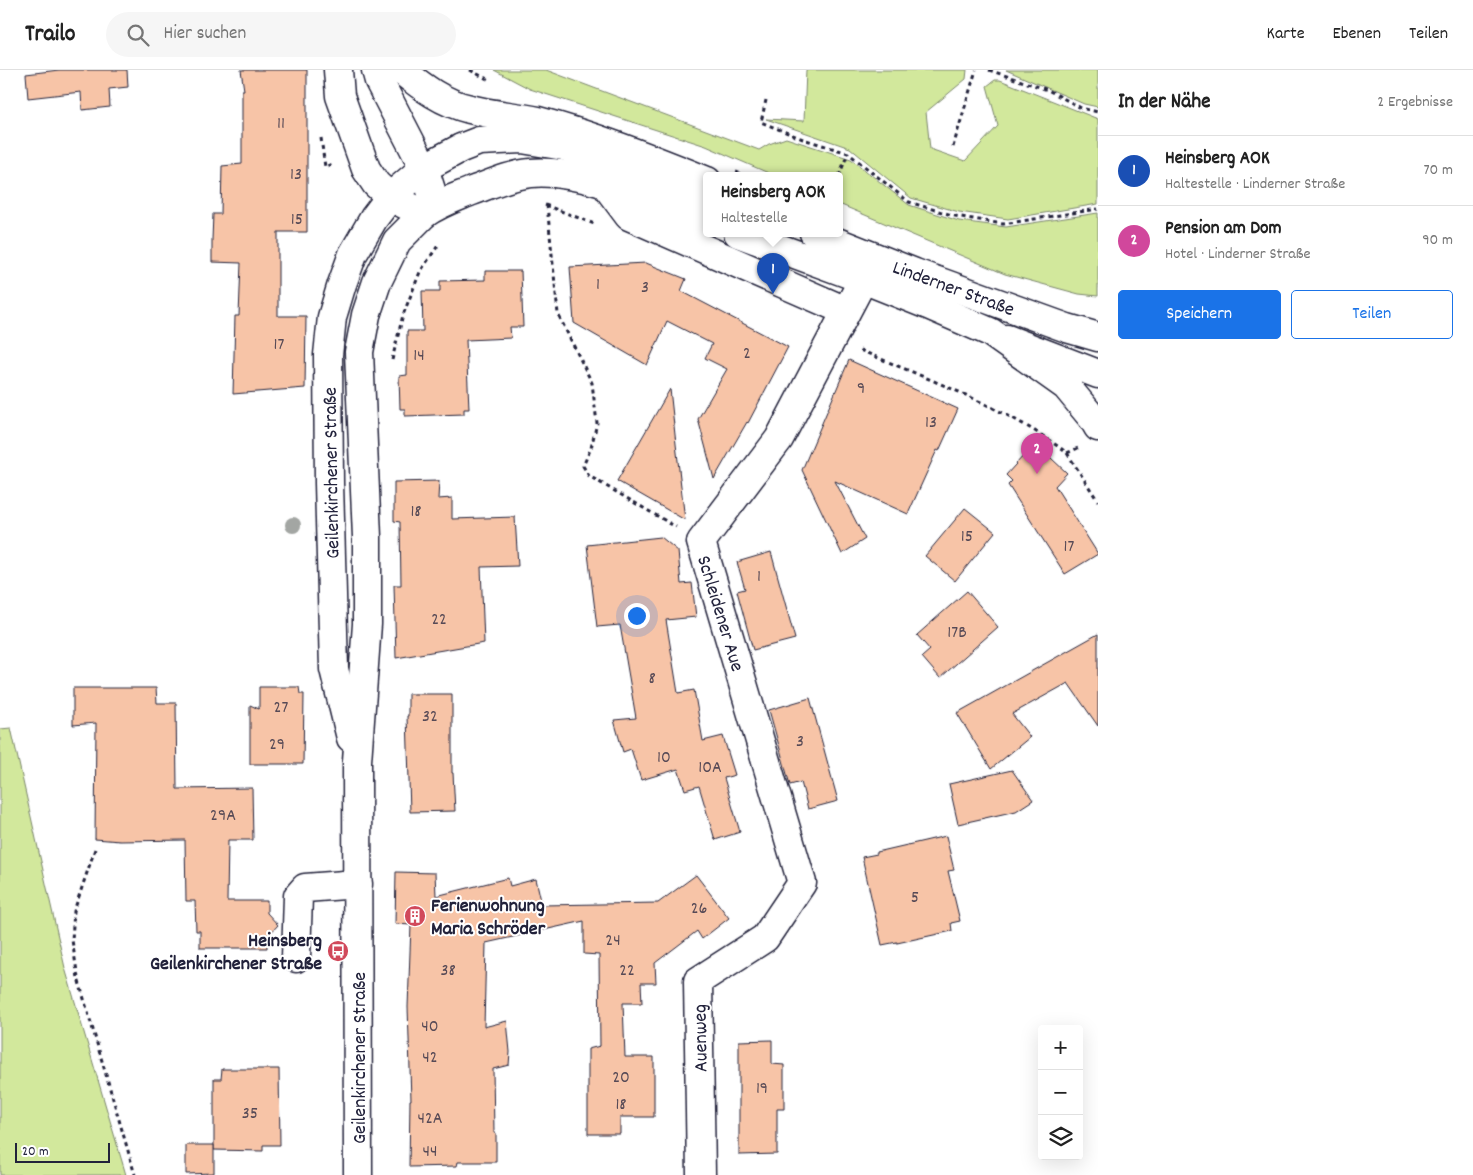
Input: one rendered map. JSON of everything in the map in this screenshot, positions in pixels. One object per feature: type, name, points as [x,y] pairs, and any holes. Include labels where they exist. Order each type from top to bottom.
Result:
[{"type":"street","points":[[338,70],[340,96],[358,152],[376,184],[390,197],[430,210],[506,178],[532,173],[562,175],[605,184],[703,220]]},
{"type":"street","points":[[376,70],[379,81],[424,168],[430,210]]},
{"type":"street","points":[[401,70],[422,87],[456,105],[471,110],[538,122],[649,158],[703,179]]},
{"type":"street","points":[[424,168],[461,148],[479,142],[522,139],[564,146],[703,197]]},
{"type":"street","name":"Geilenkirchener Straße","points":[[357,761],[334,669],[328,355],[332,317],[354,254],[374,218],[390,197],[424,168]]},
{"type":"street","points":[[605,184],[629,216],[846,312]]},
{"type":"street","name":"Geilenkirchener Straße","points":[[358,1175],[357,761],[367,624],[366,537],[359,352],[366,315],[381,274],[397,241],[430,210]]},
{"type":"street","name":"Linderner Straße","points":[[753,237],[869,268],[1098,337]]},
{"type":"street","name":"Linderner Straße","points":[[821,237],[928,305],[990,332],[1098,374]]},
{"type":"street","name":"Schleidener Aue","points":[[765,938],[802,883],[701,542],[778,439],[869,268]]},
{"type":"street","name":"Linderner Straße","points":[[990,332],[1066,386],[1098,427]]},
{"type":"street","points":[[296,958],[298,896],[305,888],[358,884]]},
{"type":"street","name":"Auenweg","points":[[702,1175],[698,981],[765,938]]},
{"type":"path","points":[[953,146],[976,70]]},
{"type":"path","points":[[989,70],[1048,90],[1081,108],[1098,112]]},
{"type":"path","points":[[766,100],[762,122],[802,139],[848,153],[909,202],[955,216],[1003,224],[1098,209]]},
{"type":"path","points":[[841,172],[848,153]]},
{"type":"path","points":[[547,205],[558,314],[592,383],[596,423],[591,448],[583,466],[589,476],[701,542]]},
{"type":"path","points":[[1067,453],[1098,500]]},
{"type":"path","points":[[95,849],[74,911],[72,940],[78,978],[134,1175]]},
{"type":"green space","points":[[494,70],[546,70],[759,150],[786,138],[851,159],[909,205],[959,221],[1006,227],[1098,213],[1098,296],[1079,294],[1005,274],[843,206],[843,172],[766,172],[706,146],[530,89]]},
{"type":"green space","points":[[806,70],[967,70],[966,79],[926,112],[930,149],[965,161],[998,126],[987,86],[995,80],[1000,80],[1098,119],[1098,204],[1008,219],[959,212],[911,198],[850,148],[766,119],[804,121]]},
{"type":"green space","points":[[1006,70],[1098,70],[1098,107],[1084,104]]},
{"type":"green space","points":[[11,728],[65,968],[126,1175],[0,1175],[0,729]]},
{"type":"building","points":[[59,70],[127,70],[128,87],[109,89],[110,107],[82,110],[81,92],[28,98],[26,74]]},
{"type":"building","points":[[241,70],[307,70],[307,232],[278,232],[278,316],[306,316],[305,388],[233,394],[235,316],[239,316],[241,263],[212,262],[212,240],[213,214],[221,214],[222,166],[242,164],[242,90],[244,90]]},
{"type":"building","points":[[646,263],[686,279],[681,291],[788,347],[748,423],[714,479],[698,419],[727,369],[705,358],[712,344],[667,321],[647,365],[574,323],[570,267]]},
{"type":"building","points":[[485,271],[521,271],[523,327],[510,327],[511,338],[466,340],[469,409],[464,409],[464,414],[405,416],[405,409],[400,409],[399,376],[407,375],[407,331],[423,331],[422,291],[440,291],[440,281],[485,280]]},
{"type":"building","points":[[849,360],[958,409],[908,514],[835,481],[865,539],[842,554],[802,470]]},
{"type":"building","points":[[670,389],[676,444],[685,520],[617,481]]},
{"type":"building","points":[[1035,443],[1067,473],[1055,486],[1098,554],[1065,574],[1008,485],[1012,481],[1006,475]]},
{"type":"building","points":[[439,481],[438,499],[452,498],[452,519],[515,517],[518,566],[481,567],[484,643],[396,658],[394,585],[401,585],[400,522],[394,521],[394,482]]},
{"type":"building","points":[[965,508],[995,532],[955,581],[925,556]]},
{"type":"building","points":[[661,537],[678,551],[681,584],[692,583],[696,617],[666,620],[678,693],[694,690],[703,741],[723,736],[735,775],[724,778],[740,832],[715,840],[699,786],[685,790],[678,769],[641,780],[631,749],[623,752],[614,720],[636,718],[620,625],[597,627],[587,545]]},
{"type":"building","points":[[771,552],[795,639],[753,650],[737,591],[745,589],[737,562]]},
{"type":"building","points":[[967,591],[998,627],[940,678],[922,657],[930,650],[917,635]]},
{"type":"building","points":[[1098,634],[1098,726],[1068,683],[1012,714],[1030,737],[991,769],[957,713]]},
{"type":"building","points":[[259,687],[299,687],[300,694],[304,694],[303,764],[250,764],[250,705],[259,709]]},
{"type":"building","points":[[73,688],[156,688],[157,703],[176,703],[177,789],[252,788],[253,840],[228,840],[227,901],[267,901],[267,913],[278,925],[267,937],[267,948],[200,948],[200,931],[196,931],[195,901],[186,901],[185,840],[120,841],[95,839],[96,723],[73,725]]},
{"type":"building","points":[[408,694],[452,694],[452,773],[455,811],[410,812]]},
{"type":"building","points":[[810,698],[838,801],[808,809],[801,782],[790,785],[769,710]]},
{"type":"building","points":[[1012,770],[1033,800],[1016,811],[958,824],[949,784]]},
{"type":"building","points":[[946,836],[954,870],[948,871],[960,921],[951,923],[952,931],[882,945],[862,857]]},
{"type":"building","points":[[396,872],[435,873],[436,896],[508,878],[510,886],[536,879],[542,905],[658,903],[696,875],[729,918],[702,939],[697,931],[655,963],[656,983],[641,983],[642,1003],[623,1003],[625,1057],[654,1057],[654,1117],[620,1117],[620,1134],[588,1134],[588,1049],[600,1046],[599,955],[584,954],[584,921],[486,943],[484,1027],[507,1021],[510,1052],[509,1065],[493,1069],[496,1162],[458,1162],[457,1166],[409,1167],[411,1100],[408,1007],[411,925],[395,924]]},
{"type":"building","points":[[772,1040],[772,1064],[784,1065],[784,1109],[777,1109],[777,1154],[739,1155],[739,1041]]},
{"type":"building","points":[[222,1069],[279,1069],[280,1145],[263,1145],[263,1151],[214,1150],[214,1079],[221,1079]]},
{"type":"building","points":[[186,1145],[214,1145],[214,1173],[186,1174]]},
{"type":"place","name":"Heinsberg AOK","points":[[773,294]]},
{"type":"place","name":"Pension am Dom","points":[[1037,474]]},
{"type":"place","name":"Ferienwohnung Maria Schröder","points":[[415,916]]},
{"type":"place","name":"Heinsberg Geilenkirchener Straße","points":[[338,951]]}]
